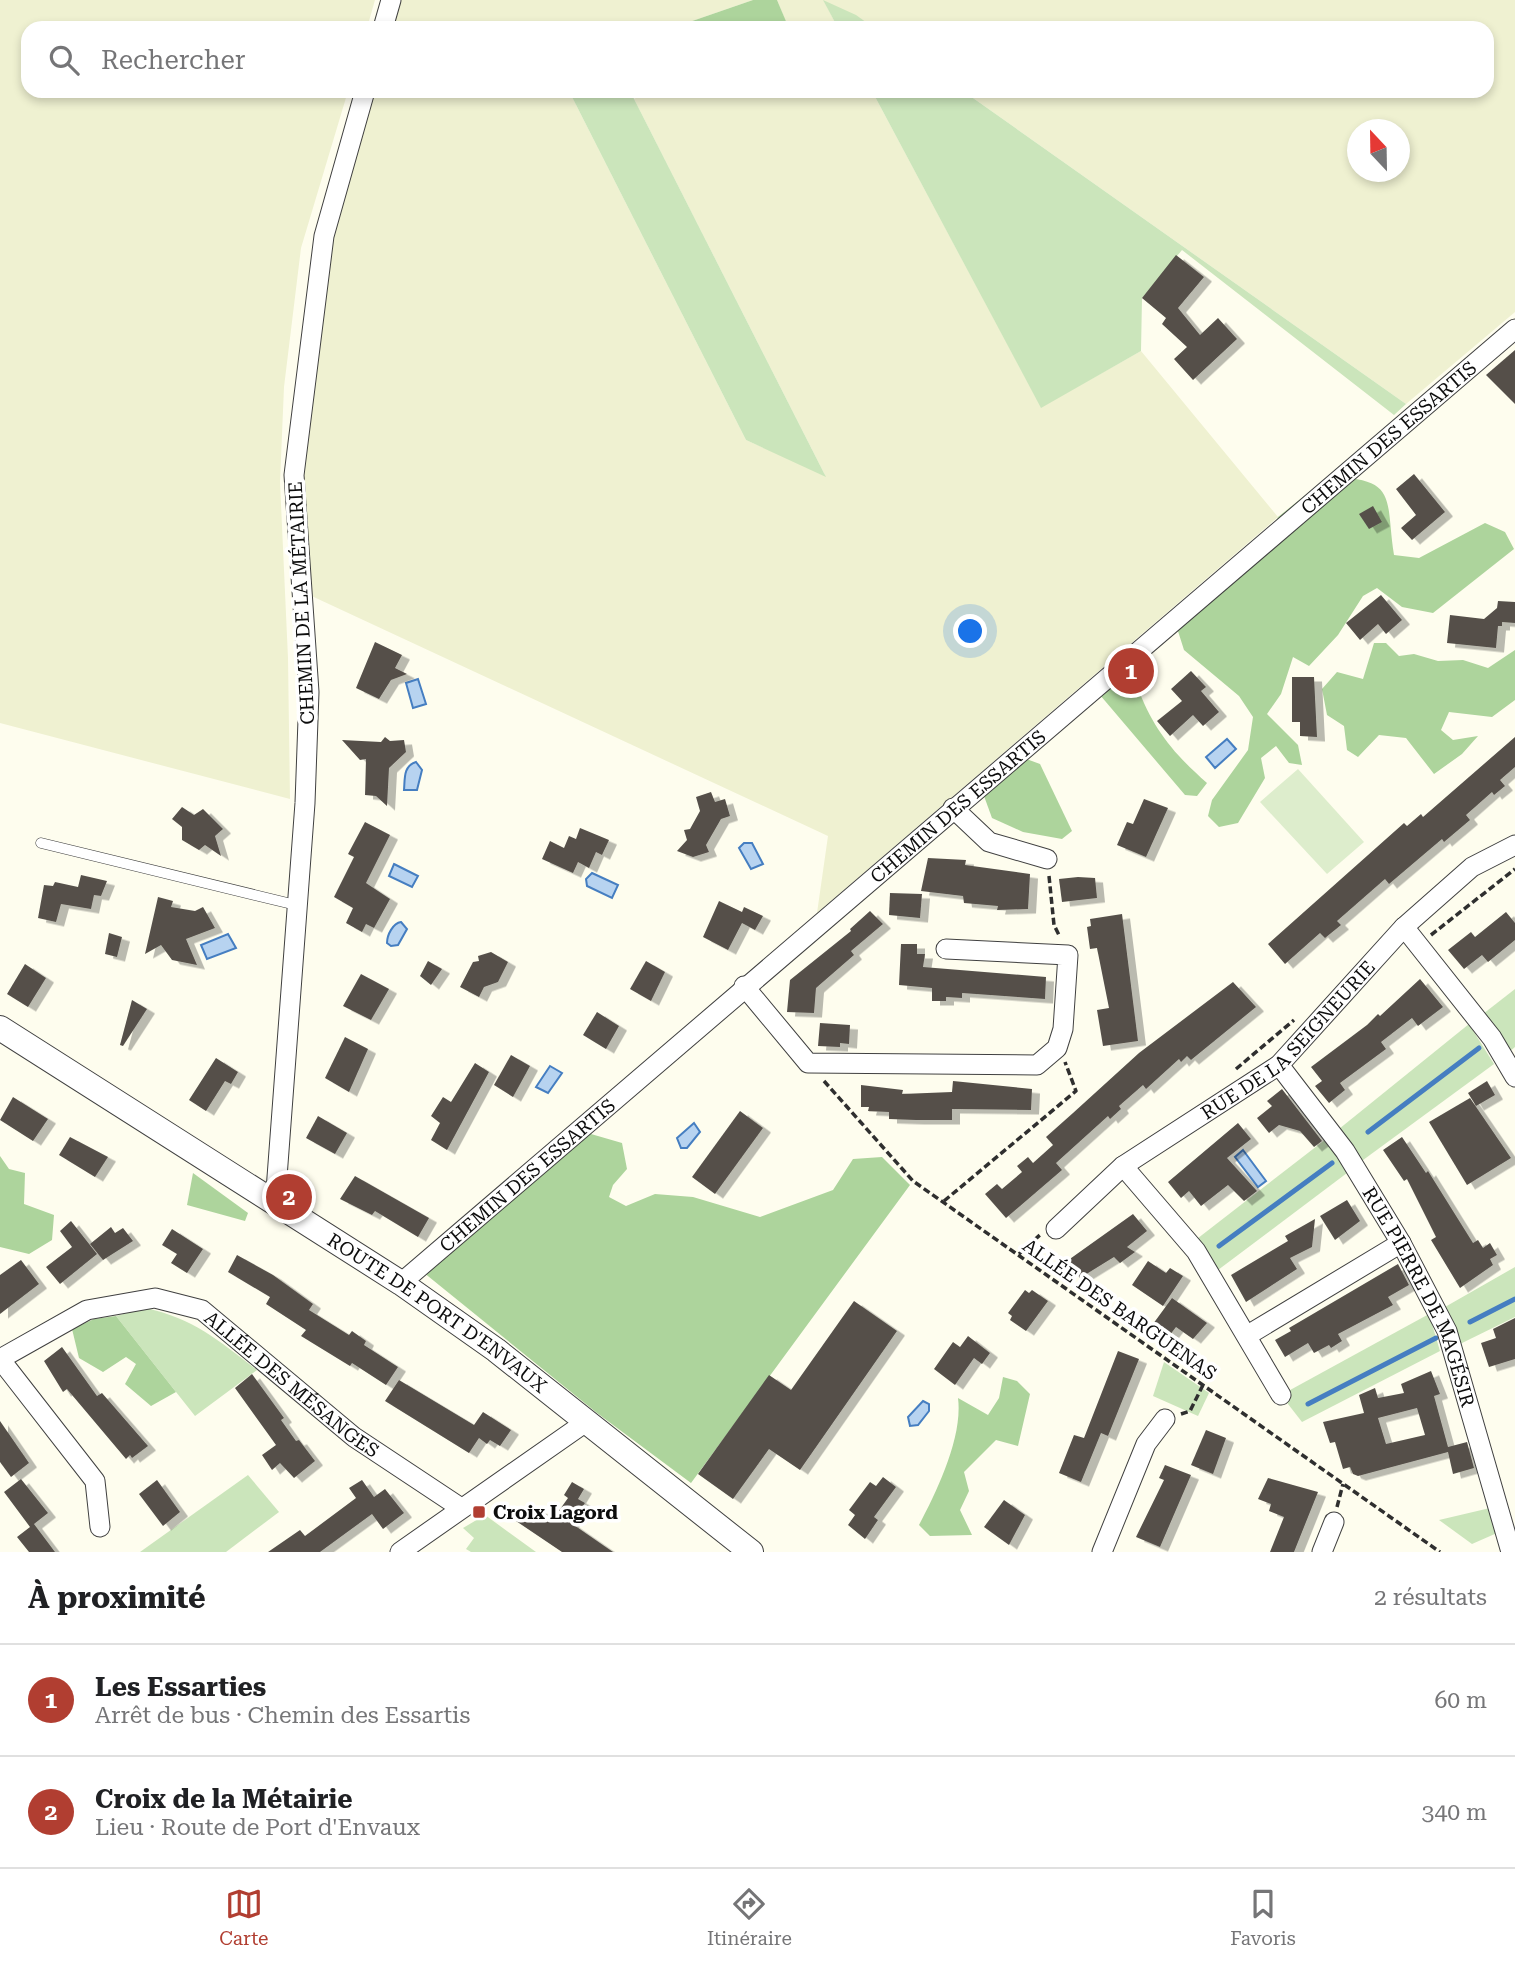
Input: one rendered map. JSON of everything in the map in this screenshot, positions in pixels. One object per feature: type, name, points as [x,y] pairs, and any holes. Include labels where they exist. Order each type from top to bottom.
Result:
[{"type":"street","points":[[385,21],[391,0]]},
{"type":"street","name":"CHEMIN DE LA MÉTAIRIE","points":[[275,1205],[296,905],[306,803],[309,692],[294,475],[324,236],[363,98]]},
{"type":"street","name":"CHEMIN DES ESSARTIS","points":[[401,1283],[744,986],[1515,329]]},
{"type":"street","points":[[953,808],[989,842],[1047,859]]},
{"type":"street","name":"RUE DE LA SEIGNEURIE","points":[[1056,1229],[1123,1166],[1279,1066],[1404,927],[1472,867],[1515,845]]},
{"type":"street","points":[[1404,927],[1492,1038],[1515,1077]]},
{"type":"street","points":[[744,986],[808,1063],[1037,1065],[1058,1044],[1063,1029],[1068,955],[946,949]]},
{"type":"street","name":"ROUTE DE PORT D'ENVAUX","points":[[0,1028],[401,1283],[496,1350],[751,1552]]},
{"type":"street","name":"RUE PIERRE DE MAGÉSIR","points":[[1279,1066],[1345,1151],[1401,1243],[1447,1331],[1511,1552]]},
{"type":"street","points":[[1123,1166],[1196,1251],[1281,1395]]},
{"type":"street","points":[[1248,1335],[1401,1243]]},
{"type":"street","name":"ALLÉE DES MÉSANGES","points":[[0,1359],[87,1310],[111,1304],[155,1298],[202,1310],[354,1437],[461,1508]]},
{"type":"street","points":[[0,1359],[95,1481],[100,1527]]},
{"type":"street","points":[[1102,1552],[1146,1444],[1165,1419]]},
{"type":"street","points":[[400,1552],[586,1422]]},
{"type":"street","points":[[1322,1552],[1334,1522]]},
{"type":"lane","points":[[41,843],[296,905]]},
{"type":"path","points":[[1047,859],[1054,925],[1068,955]]},
{"type":"path","points":[[944,1201],[1076,1091],[1058,1044]]},
{"type":"path","name":"ALLÉE DES BARGUENAS","points":[[808,1063],[913,1181],[1440,1552]]},
{"type":"path","points":[[1165,1419],[1190,1410],[1203,1385]]},
{"type":"green space","points":[[0,0],[375,0],[369,21],[21,21],[21,98],[346,98],[301,248],[284,387],[280,482],[288,658],[290,799],[0,723]]},
{"type":"green space","points":[[395,0],[753,0],[692,21],[390,21]]},
{"type":"green space","points":[[753,0],[777,0],[786,21],[692,21]]},
{"type":"green space","points":[[777,0],[1515,0],[1515,312],[1406,404],[973,98],[1494,98],[1494,21],[861,21],[824,1],[834,21],[786,21]]},
{"type":"green space","points":[[823,0],[864,21],[834,21]]},
{"type":"green space","points":[[368,98],[573,98],[746,440],[825,475],[634,99],[876,98],[1041,407],[1141,351],[1278,517],[817,913],[828,836],[303,592],[302,474],[330,238]]},
{"type":"green space","points":[[573,98],[634,98],[826,477],[746,440]]},
{"type":"green space","points":[[876,98],[973,98],[1406,404],[1394,415],[1182,250],[1142,298],[1141,351],[1041,408]]},
{"type":"green space","points":[[1328,477],[1351,478],[1378,487],[1388,506],[1394,555],[1419,558],[1485,523],[1505,532],[1514,549],[1433,613],[1402,607],[1377,588],[1363,596],[1338,635],[1309,666],[1293,657],[1281,694],[1267,714],[1298,745],[1302,765],[1289,763],[1276,746],[1261,758],[1265,778],[1238,823],[1219,827],[1208,816],[1212,800],[1248,750],[1253,717],[1239,696],[1184,650],[1177,628],[1266,542],[1278,517]]},
{"type":"green space","points":[[1374,643],[1386,643],[1399,656],[1414,654],[1438,661],[1463,660],[1488,668],[1515,650],[1515,700],[1492,717],[1449,712],[1441,730],[1453,740],[1478,736],[1462,754],[1434,774],[1406,738],[1379,735],[1358,757],[1347,750],[1344,726],[1327,715],[1322,689],[1337,672],[1363,679]]},
{"type":"green space","points":[[1126,681],[1137,686],[1165,739],[1207,783],[1197,796],[1185,795],[1100,695],[1112,685]]},
{"type":"green space","points":[[1021,757],[1040,764],[1072,831],[1062,839],[1023,832],[992,818],[980,785]]},
{"type":"green space","points":[[1298,769],[1364,842],[1327,874],[1260,802]]},
{"type":"green space","points":[[1515,989],[1515,1047],[1509,1052],[1483,1014]]},
{"type":"green space","points":[[1469,1024],[1494,1064],[1359,1163],[1339,1129]]},
{"type":"green space","points":[[591,1134],[622,1143],[627,1169],[613,1185],[609,1197],[626,1206],[655,1194],[693,1197],[760,1217],[833,1190],[853,1159],[882,1157],[910,1185],[691,1483],[597,1413],[418,1268],[567,1140]]},
{"type":"green space","points":[[1326,1139],[1347,1173],[1214,1273],[1193,1242]]},
{"type":"green space","points":[[0,1156],[9,1169],[25,1173],[24,1204],[54,1215],[52,1240],[29,1254],[0,1247]]},
{"type":"green space","points":[[193,1173],[248,1213],[245,1221],[187,1205]]},
{"type":"green space","points":[[1515,1267],[1515,1317],[1458,1345],[1445,1307]]},
{"type":"green space","points":[[146,1308],[192,1325],[257,1370],[195,1416],[116,1316]]},
{"type":"green space","points":[[1429,1314],[1440,1351],[1302,1422],[1281,1395]]},
{"type":"green space","points":[[116,1316],[176,1392],[151,1406],[125,1384],[136,1364],[126,1357],[103,1372],[79,1358],[72,1329],[94,1319]]},
{"type":"green space","points":[[1164,1362],[1209,1393],[1198,1416],[1153,1396]]},
{"type":"green space","points":[[1003,1377],[1017,1381],[1030,1394],[1018,1446],[996,1440],[964,1472],[969,1491],[960,1510],[972,1535],[930,1536],[919,1525],[941,1480],[953,1446],[957,1430],[958,1398],[988,1415],[999,1398]]},
{"type":"green space","points":[[248,1475],[279,1512],[226,1552],[140,1552]]},
{"type":"green space","points":[[1490,1508],[1497,1533],[1472,1544],[1439,1520]]},
{"type":"green space","points":[[485,1515],[536,1552],[471,1552],[466,1549],[474,1538],[463,1528]]},
{"type":"water","points":[[418,679],[426,704],[413,708],[406,683]]},
{"type":"water","points":[[1227,739],[1236,749],[1215,768],[1206,757]]},
{"type":"water","points":[[416,762],[422,770],[417,790],[404,790],[407,770]]},
{"type":"water","points":[[744,843],[752,843],[763,864],[751,869],[739,848]]},
{"type":"water","points":[[394,864],[418,876],[412,887],[389,876]]},
{"type":"water","points":[[592,873],[618,885],[612,898],[587,886],[586,879]]},
{"type":"water","points":[[401,922],[407,929],[398,945],[391,946],[387,943],[389,933]]},
{"type":"water","points":[[228,934],[236,948],[207,959],[201,945]]},
{"type":"water","points":[[550,1066],[562,1073],[548,1093],[536,1087]]},
{"type":"water","points":[[694,1123],[700,1132],[687,1148],[681,1148],[677,1138]]},
{"type":"water","points":[[1243,1150],[1266,1181],[1258,1187],[1235,1157]]},
{"type":"water","points":[[923,1401],[929,1404],[929,1411],[918,1425],[910,1426],[908,1417]]},
{"type":"building","points":[[1176,255],[1204,277],[1178,308],[1200,335],[1218,318],[1237,339],[1193,380],[1174,359],[1187,347],[1162,324],[1166,318],[1142,298]]},
{"type":"building","points":[[1515,350],[1515,404],[1486,375]]},
{"type":"building","points":[[1414,474],[1445,512],[1412,540],[1401,528],[1416,515],[1396,489]]},
{"type":"building","points":[[1373,506],[1382,522],[1369,529],[1359,514]]},
{"type":"building","points":[[1381,595],[1402,620],[1386,634],[1378,624],[1360,640],[1346,623]]},
{"type":"building","points":[[1498,601],[1515,602],[1515,623],[1502,622],[1502,626],[1498,626],[1496,648],[1447,643],[1450,615],[1484,619],[1497,608]]},
{"type":"building","points":[[375,642],[402,655],[395,668],[407,674],[391,680],[379,699],[356,688]]},
{"type":"building","points":[[1191,671],[1206,687],[1201,691],[1219,712],[1203,726],[1193,715],[1170,736],[1157,721],[1182,701],[1171,689]]},
{"type":"building","points":[[1292,677],[1314,677],[1317,737],[1300,736],[1300,722],[1292,722]]},
{"type":"building","points":[[385,737],[390,741],[404,740],[406,752],[389,768],[387,806],[376,796],[365,795],[366,759],[360,760],[342,740],[381,742]]},
{"type":"building","points":[[1515,737],[1515,767],[1500,780],[1505,786],[1494,795],[1492,792],[1466,815],[1470,820],[1444,842],[1442,839],[1389,884],[1385,879],[1337,921],[1341,925],[1325,938],[1320,933],[1285,964],[1268,944],[1404,823],[1407,826],[1421,814],[1423,817]]},
{"type":"building","points":[[711,792],[715,802],[725,799],[730,816],[721,819],[706,845],[709,852],[693,857],[677,851],[687,840],[684,830],[690,829],[700,811],[696,797]]},
{"type":"building","points":[[1144,799],[1168,808],[1146,857],[1117,845],[1127,822],[1133,824]]},
{"type":"building","points":[[182,807],[194,815],[203,809],[223,829],[215,836],[221,856],[205,845],[199,850],[182,840],[182,827],[172,819]]},
{"type":"building","points":[[365,822],[390,835],[366,883],[390,899],[374,928],[366,924],[362,932],[346,923],[353,908],[334,897],[354,857],[348,854]]},
{"type":"building","points":[[580,828],[609,840],[602,855],[596,852],[589,868],[578,862],[573,873],[542,859],[550,841],[564,848],[569,836],[576,839]]},
{"type":"building","points":[[928,858],[966,860],[965,865],[1030,874],[1028,909],[997,910],[998,906],[964,903],[963,896],[921,891]]},
{"type":"building","points":[[81,875],[107,881],[101,896],[94,895],[91,909],[61,904],[56,922],[38,918],[44,885],[53,886],[55,882],[78,887]]},
{"type":"building","points":[[1095,878],[1097,898],[1062,902],[1059,879]]},
{"type":"building","points":[[890,893],[922,894],[920,918],[889,915]]},
{"type":"building","points":[[158,897],[173,901],[171,907],[195,911],[203,907],[215,928],[186,939],[197,965],[172,960],[161,945],[145,954]]},
{"type":"building","points":[[719,901],[742,912],[744,907],[763,916],[755,930],[742,923],[728,950],[703,937]]},
{"type":"building","points":[[870,911],[883,924],[851,951],[854,955],[816,988],[814,1013],[787,1012],[790,980],[851,931],[850,929]]},
{"type":"building","points":[[1506,912],[1515,923],[1515,940],[1488,962],[1482,955],[1464,969],[1448,950],[1471,932],[1475,937]]},
{"type":"building","points":[[1122,914],[1138,1041],[1103,1046],[1097,1010],[1109,1008],[1097,948],[1090,949],[1087,927],[1091,926],[1090,919]]},
{"type":"building","points":[[109,933],[122,937],[117,957],[105,954]]},
{"type":"building","points":[[901,944],[917,944],[917,954],[925,954],[923,967],[1046,977],[1045,999],[962,993],[962,998],[946,997],[946,1001],[932,1001],[932,988],[899,985]]},
{"type":"building","points":[[491,952],[508,962],[498,982],[484,987],[479,997],[460,987],[473,962],[479,961],[478,956]]},
{"type":"building","points":[[428,961],[442,969],[431,985],[420,976]]},
{"type":"building","points":[[646,961],[665,972],[651,1001],[630,989]]},
{"type":"building","points":[[25,964],[46,978],[28,1007],[7,994]]},
{"type":"building","points":[[361,974],[389,989],[371,1020],[343,1006]]},
{"type":"building","points":[[1420,979],[1443,1007],[1418,1026],[1412,1018],[1381,1042],[1386,1049],[1340,1083],[1345,1090],[1329,1103],[1315,1086],[1322,1081],[1311,1067],[1378,1014],[1380,1016]]},
{"type":"building","points":[[1233,982],[1256,1007],[1191,1060],[1187,1056],[1181,1062],[1179,1059],[1146,1089],[1143,1085],[1119,1106],[1121,1109],[1110,1119],[1108,1116],[1056,1163],[1062,1170],[1006,1218],[985,1194],[997,1184],[1002,1189],[1022,1172],[1017,1166],[1028,1157],[1033,1163],[1053,1145],[1046,1137],[1139,1053]]},
{"type":"building","points":[[132,1000],[147,1009],[123,1046],[120,1045]]},
{"type":"building","points":[[597,1012],[619,1026],[606,1049],[583,1035]]},
{"type":"building","points":[[820,1023],[850,1025],[849,1044],[840,1043],[840,1047],[818,1046]]},
{"type":"building","points":[[345,1037],[368,1049],[349,1092],[325,1078]]},
{"type":"building","points":[[511,1055],[530,1066],[513,1097],[494,1085]]},
{"type":"building","points":[[216,1058],[238,1072],[231,1084],[225,1081],[206,1111],[189,1100]]},
{"type":"building","points":[[475,1063],[489,1072],[447,1150],[431,1140],[440,1123],[431,1116],[443,1097],[451,1102]]},
{"type":"building","points":[[953,1081],[1032,1089],[1031,1110],[952,1109],[952,1120],[916,1120],[889,1119],[889,1112],[868,1111],[869,1107],[861,1107],[861,1085],[903,1090],[902,1094],[952,1092]]},
{"type":"building","points":[[1487,1081],[1495,1095],[1476,1106],[1468,1093]]},
{"type":"building","points":[[1282,1089],[1322,1141],[1314,1147],[1300,1131],[1279,1125],[1269,1133],[1257,1118],[1272,1106],[1267,1101]]},
{"type":"building","points":[[13,1097],[48,1119],[33,1141],[0,1120]]},
{"type":"building","points":[[1470,1098],[1511,1158],[1467,1185],[1429,1122]]},
{"type":"building","points":[[740,1111],[763,1128],[715,1194],[692,1177]]},
{"type":"building","points":[[318,1116],[347,1133],[335,1154],[306,1138]]},
{"type":"building","points":[[1238,1123],[1251,1139],[1227,1158],[1257,1191],[1244,1201],[1228,1185],[1201,1206],[1189,1191],[1181,1198],[1168,1182]]},
{"type":"building","points":[[70,1137],[108,1157],[95,1177],[59,1155]]},
{"type":"building","points":[[1402,1137],[1426,1173],[1428,1171],[1473,1243],[1478,1240],[1483,1248],[1490,1243],[1497,1255],[1490,1259],[1493,1265],[1460,1288],[1431,1240],[1436,1237],[1407,1179],[1404,1181],[1383,1150]]},
{"type":"building","points":[[355,1176],[429,1218],[418,1237],[375,1211],[372,1215],[340,1199]]},
{"type":"building","points":[[1347,1200],[1360,1221],[1335,1240],[1320,1216]]},
{"type":"building","points":[[1133,1214],[1147,1231],[1127,1247],[1135,1252],[1120,1263],[1114,1257],[1080,1278],[1067,1261]]},
{"type":"building","points":[[1315,1219],[1312,1247],[1290,1258],[1297,1269],[1246,1302],[1231,1275],[1288,1241],[1285,1236]]},
{"type":"building","points":[[71,1221],[97,1254],[60,1284],[46,1267],[72,1247],[60,1231]]},
{"type":"building","points":[[111,1227],[115,1233],[123,1228],[133,1241],[103,1260],[90,1244]]},
{"type":"building","points":[[172,1229],[203,1249],[187,1273],[171,1263],[177,1254],[162,1245]]},
{"type":"building","points":[[237,1255],[273,1275],[313,1304],[309,1310],[349,1335],[352,1331],[366,1341],[364,1345],[398,1367],[386,1385],[301,1336],[306,1330],[266,1304],[270,1297],[228,1272]]},
{"type":"building","points":[[21,1260],[39,1284],[0,1314],[0,1275]]},
{"type":"building","points":[[1148,1261],[1166,1273],[1170,1268],[1183,1276],[1163,1306],[1132,1285]]},
{"type":"building","points":[[1398,1264],[1409,1285],[1388,1297],[1393,1305],[1338,1334],[1342,1341],[1331,1348],[1329,1345],[1314,1353],[1308,1343],[1285,1357],[1275,1340],[1291,1331],[1289,1328]]},
{"type":"building","points":[[1025,1290],[1029,1293],[1032,1290],[1048,1301],[1026,1331],[1010,1320],[1012,1316],[1008,1313]]},
{"type":"building","points":[[1172,1298],[1207,1323],[1193,1339],[1176,1327],[1169,1336],[1153,1324]]},
{"type":"building","points":[[854,1301],[897,1331],[800,1470],[769,1449],[733,1499],[698,1474],[769,1375],[791,1390]]},
{"type":"building","points":[[1515,1318],[1515,1359],[1489,1367],[1481,1343],[1496,1338],[1493,1329]]},
{"type":"building","points":[[968,1336],[990,1353],[982,1364],[974,1358],[955,1385],[934,1369],[953,1342],[960,1347]]},
{"type":"building","points":[[62,1347],[97,1396],[102,1393],[148,1446],[132,1458],[130,1455],[126,1459],[67,1389],[63,1392],[44,1361]]},
{"type":"building","points":[[1118,1351],[1139,1359],[1108,1436],[1101,1433],[1081,1482],[1059,1473],[1074,1435],[1084,1438]]},
{"type":"building","points":[[1431,1371],[1440,1394],[1434,1396],[1448,1447],[1467,1442],[1474,1468],[1453,1474],[1448,1452],[1358,1476],[1353,1474],[1350,1467],[1343,1469],[1335,1442],[1330,1443],[1323,1422],[1364,1413],[1359,1395],[1375,1388],[1378,1398],[1404,1393],[1401,1384]],"holes":[[[1417,1408],[1425,1435],[1386,1444],[1378,1418]]]},
{"type":"building","points":[[252,1374],[284,1418],[281,1420],[296,1441],[299,1440],[315,1461],[294,1478],[280,1463],[272,1470],[262,1455],[276,1445],[235,1388]]},
{"type":"building","points":[[399,1380],[474,1425],[483,1412],[511,1430],[500,1446],[490,1440],[487,1444],[479,1438],[469,1453],[385,1401]]},
{"type":"building","points":[[0,1421],[29,1463],[11,1477],[0,1462]]},
{"type":"building","points":[[1206,1430],[1226,1438],[1213,1474],[1191,1465]]},
{"type":"building","points":[[1165,1465],[1191,1475],[1160,1547],[1136,1537],[1164,1480],[1159,1478]]},
{"type":"building","points":[[883,1477],[896,1487],[874,1517],[878,1520],[865,1539],[848,1525],[855,1515],[849,1510],[870,1482],[876,1486]]},
{"type":"building","points":[[1268,1478],[1318,1492],[1294,1552],[1270,1552],[1284,1517],[1269,1511],[1271,1504],[1258,1499]]},
{"type":"building","points":[[21,1479],[48,1513],[34,1524],[55,1552],[29,1552],[17,1537],[30,1527],[4,1492]]},
{"type":"building","points":[[157,1480],[180,1512],[163,1526],[139,1494]]},
{"type":"building","points":[[362,1480],[374,1497],[385,1489],[404,1513],[383,1529],[372,1514],[320,1552],[268,1552],[300,1530],[305,1536],[356,1498],[349,1488]]},
{"type":"building","points":[[572,1482],[584,1489],[578,1499],[585,1503],[571,1523],[613,1552],[562,1552],[516,1521],[529,1503],[553,1519],[568,1498],[564,1495]]},
{"type":"building","points":[[1004,1500],[1025,1515],[1009,1545],[984,1527]]},
{"type":"waterway","points":[[1368,1132],[1479,1048]]},
{"type":"waterway","points":[[1219,1246],[1332,1163]]},
{"type":"waterway","points":[[1470,1322],[1515,1299]]},
{"type":"waterway","points":[[1308,1404],[1436,1338]]},
{"type":"place","name":"Les Essarties","points":[[1131,671]]},
{"type":"place","name":"Croix de la Métairie","points":[[289,1197]]},
{"type":"place","name":"Croix Lagord","points":[[479,1512]]}]
